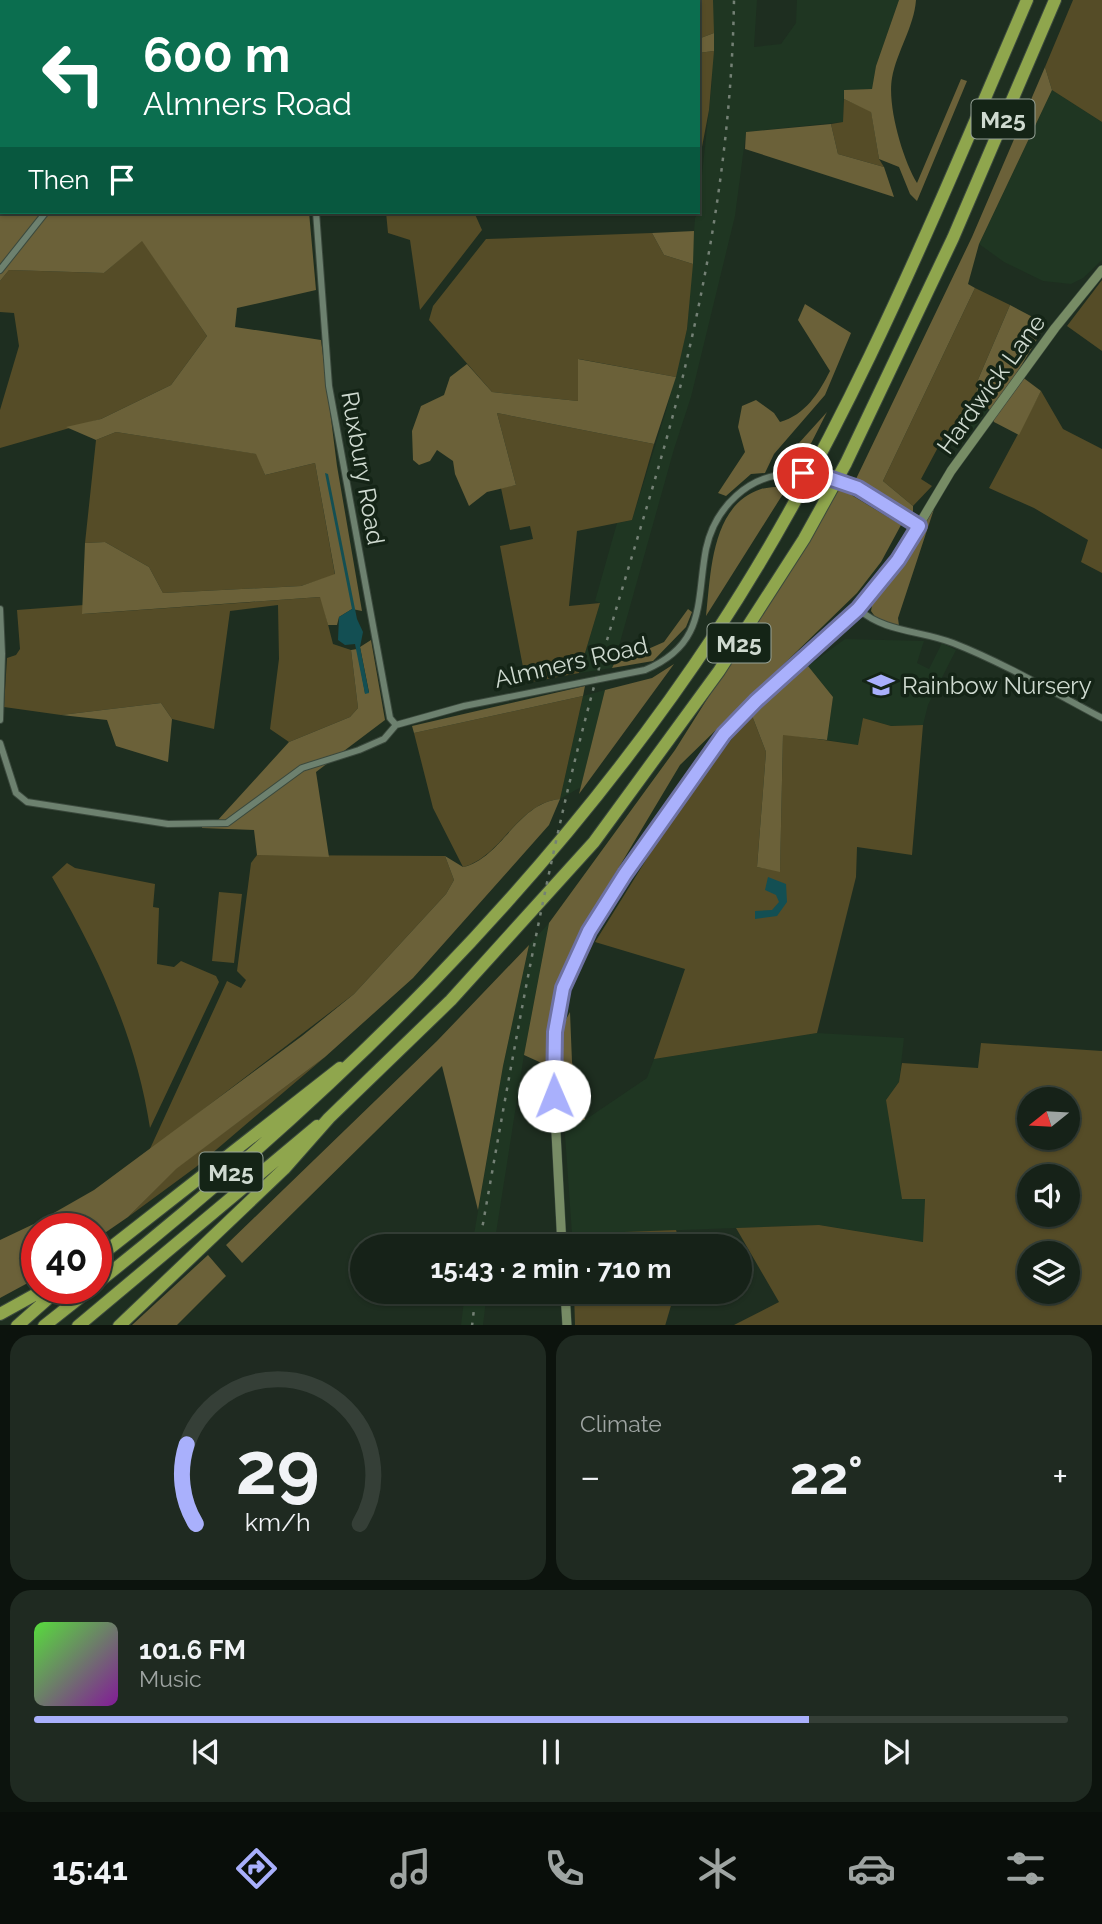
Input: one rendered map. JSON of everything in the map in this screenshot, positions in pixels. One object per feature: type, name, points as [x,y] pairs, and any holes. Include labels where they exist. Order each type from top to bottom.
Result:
[{"type":"highway","name":"M25","points":[[112,1271],[327,1090],[474,941],[579,818],[718,630],[830,438],[1027,0]]},
{"type":"highway","name":"M25","points":[[78,1325],[302,1137],[329,1118],[451,1000],[594,842],[750,628],[804,539],[892,370],[953,238],[1055,0]]},
{"type":"highway","points":[[112,1246],[318,1083],[361,1055]]},
{"type":"highway","points":[[119,1325],[284,1169],[329,1118]]},
{"type":"highway","points":[[0,1314],[21,1302]]},
{"type":"highway","points":[[17,1325],[41,1304]]},
{"type":"highway","points":[[44,1325],[71,1304]]},
{"type":"street","points":[[0,270],[44,214]]},
{"type":"street","name":"Ruxbury Road","points":[[316,214],[329,386],[390,718],[396,725]]},
{"type":"street","name":"Hardwick Lane","points":[[561,1234],[553,1076],[557,1012],[571,966],[625,874],[717,743],[756,701],[858,609],[898,560],[951,471],[1057,325],[1102,270]]},
{"type":"street","name":"Almners Road","points":[[396,725],[464,706],[636,672],[660,663],[687,637],[697,616],[706,548],[715,523],[731,500],[756,482],[793,474],[823,476],[858,488],[919,526]]},
{"type":"street","points":[[0,609],[0,719]]},
{"type":"street","points":[[858,609],[881,625],[930,635],[962,647],[1102,718]]},
{"type":"street","points":[[0,743],[16,793],[27,802],[168,824],[218,825],[237,819],[253,802],[302,768],[384,739],[396,725]]},
{"type":"street","points":[[565,1304],[566,1325]]},
{"type":"shaded area","points":[[700,0],[713,0],[714,33],[700,38]]},
{"type":"shaded area","points":[[713,0],[757,0],[754,47],[781,44],[796,23],[797,0],[899,0],[876,66],[872,89],[844,90],[843,122],[746,132],[735,216],[691,397],[614,664],[612,668],[579,673],[600,603],[595,601],[617,523],[632,520],[666,411],[687,329],[695,218],[700,214],[712,81]]},
{"type":"shaded area","points":[[899,0],[916,0],[892,78],[892,103],[902,147],[917,183],[961,79],[967,81],[917,201],[910,194],[899,167],[879,159],[871,112],[844,99],[844,90],[872,89],[876,66]]},
{"type":"shaded area","points":[[1073,0],[1102,0],[1102,122],[1052,90],[1045,67]]},
{"type":"shaded area","points":[[714,33],[714,51],[700,53],[700,38]]},
{"type":"shaded area","points":[[714,51],[709,110],[700,157],[700,53]]},
{"type":"shaded area","points":[[1045,67],[1052,90],[979,244],[968,284],[975,288],[883,481],[913,506],[913,517],[856,479],[972,237]]},
{"type":"shaded area","points":[[1052,90],[1102,122],[1102,260],[1083,278],[1071,284],[1043,281],[1004,262],[979,244]]},
{"type":"shaded area","points":[[844,99],[871,111],[879,159],[884,167],[838,154],[831,124],[843,122]]},
{"type":"shaded area","points":[[831,124],[838,154],[884,167],[894,197],[745,149],[746,132]]},
{"type":"shaded area","points":[[0,214],[309,214],[316,290],[237,308],[235,327],[321,340],[337,466],[362,611],[352,609],[339,617],[337,625],[328,625],[320,597],[82,614],[85,543],[105,542],[149,567],[163,593],[301,586],[335,574],[315,463],[265,475],[256,454],[116,432],[96,440],[66,427],[101,419],[171,385],[207,336],[142,241],[104,273],[9,270],[0,281]]},
{"type":"shaded area","points":[[386,214],[475,214],[482,230],[420,310],[410,240],[388,233]]},
{"type":"shaded area","points":[[694,231],[693,264],[664,255],[652,233]]},
{"type":"shaded area","points":[[652,233],[664,255],[693,264],[687,329],[676,377],[579,359],[578,401],[492,392],[429,320],[433,306],[486,239]]},
{"type":"shaded area","points":[[142,240],[207,336],[171,385],[101,419],[0,448],[0,410],[19,346],[14,313],[0,312],[0,281],[9,270],[104,273]]},
{"type":"shaded area","points":[[1102,280],[1102,351],[1067,326]]},
{"type":"shaded area","points":[[975,288],[1010,305],[977,382],[976,399],[943,438],[921,479],[932,486],[913,506],[883,481]]},
{"type":"shaded area","points":[[805,304],[851,333],[825,395],[774,454],[765,473],[751,474],[726,496],[718,493],[745,452],[738,427],[742,406],[756,400],[774,413],[780,422],[789,419],[810,402],[830,371],[798,320]]},
{"type":"shaded area","points":[[1010,305],[1046,324],[1017,373],[1041,391],[1019,435],[994,422],[989,409],[976,399],[977,382]]},
{"type":"shaded area","points":[[578,359],[676,377],[654,444],[497,413],[516,485],[487,492],[469,506],[455,474],[453,461],[437,450],[430,461],[419,465],[413,460],[412,431],[421,406],[444,395],[450,377],[467,364],[492,392],[578,401]]},
{"type":"shaded area","points":[[1041,391],[1063,429],[1102,449],[1102,573],[1081,562],[1088,540],[1034,508],[989,488]]},
{"type":"shaded area","points":[[976,399],[989,409],[957,450],[943,438]]},
{"type":"shaded area","points":[[827,412],[799,467],[780,469],[780,464]]},
{"type":"shaded area","points":[[497,413],[654,444],[632,520],[577,531],[569,606],[600,603],[579,673],[526,683],[500,546],[533,539],[530,526],[510,530],[501,488],[516,485]]},
{"type":"shaded area","points":[[116,432],[257,454],[265,475],[315,463],[335,575],[301,586],[163,593],[149,567],[105,542],[85,543],[96,440]]},
{"type":"shaded area","points":[[788,486],[706,616],[712,561],[723,525],[732,510],[744,497],[761,489]]},
{"type":"shaded area","points":[[840,488],[901,525],[881,562],[857,593],[680,765],[588,919],[556,996],[546,1065],[524,1055],[549,923],[675,750]]},
{"type":"shaded area","points":[[934,509],[898,618],[899,626],[876,618],[871,611],[873,600]]},
{"type":"shaded area","points":[[321,597],[333,644],[351,650],[358,708],[350,717],[289,742],[270,729],[279,659],[278,605],[230,611],[214,729],[172,719],[161,703],[61,715],[4,707],[7,658],[16,655],[20,649],[17,610],[84,605],[83,614]]},
{"type":"shaded area","points":[[688,609],[692,612],[686,627],[653,661],[612,668],[614,664],[664,642]]},
{"type":"shaded area","name":"Rainbow Nursery","points":[[845,639],[924,641],[917,663],[929,669],[942,643],[956,650],[928,705],[923,725],[891,726],[863,718],[858,745],[827,740],[833,697],[808,666]]},
{"type":"shaded area","points":[[371,640],[385,720],[316,772],[329,857],[257,855],[254,830],[202,828],[202,821],[217,821],[289,742],[350,717],[358,708],[351,650],[357,649],[365,693],[369,692],[360,647]]},
{"type":"shaded area","points":[[674,664],[579,794],[605,690],[652,678]]},
{"type":"shaded area","points":[[808,666],[833,697],[827,740],[783,735],[780,872],[757,867],[766,752],[751,713]]},
{"type":"shaded area","points":[[585,686],[583,696],[414,733],[412,726]]},
{"type":"shaded area","points":[[605,690],[581,787],[560,799],[583,696]]},
{"type":"shaded area","points":[[583,696],[560,799],[532,810],[489,853],[463,867],[433,808],[414,733]]},
{"type":"shaded area","points":[[161,703],[172,719],[168,762],[116,746],[107,720],[61,715]]},
{"type":"shaded area","points":[[751,713],[766,752],[757,867],[780,871],[783,734],[858,745],[863,718],[891,726],[923,725],[912,855],[857,847],[856,877],[817,1033],[654,1059],[685,969],[595,942],[669,823]]},
{"type":"shaded area","points":[[560,799],[549,825],[413,978],[325,1057],[176,1169],[128,1217],[112,1228],[112,1213],[54,1213],[94,1190],[302,1036],[354,994],[446,894],[454,880],[445,856],[463,867],[477,862],[532,810]]},
{"type":"shaded area","points":[[257,855],[445,856],[454,880],[446,894],[354,994],[149,1151],[227,981],[241,988],[246,980],[237,971],[251,863]]},
{"type":"shaded area","points":[[67,863],[75,868],[155,884],[153,907],[159,908],[157,964],[174,967],[181,961],[216,976],[219,982],[150,1128],[135,1061],[113,998],[85,937],[52,877]]},
{"type":"shaded area","points":[[219,892],[242,894],[234,963],[212,961]]},
{"type":"shaded area","points":[[549,923],[524,1055],[496,1234],[474,1234],[503,1066],[529,945]]},
{"type":"shaded area","points":[[529,945],[503,1066],[478,1210],[442,1066],[242,1263],[226,1245],[437,1041]]},
{"type":"shaded area","points":[[570,1012],[572,1062],[585,1120],[564,1121],[562,1027]]},
{"type":"shaded area","points":[[817,1033],[904,1038],[899,1082],[886,1100],[925,1199],[923,1242],[819,1225],[572,1234],[564,1121],[585,1120],[647,1078],[654,1059]]},
{"type":"shaded area","points":[[981,1043],[1102,1051],[1102,1325],[734,1325],[779,1302],[752,1256],[752,1234],[739,1234],[736,1228],[819,1225],[923,1242],[925,1199],[902,1199],[886,1100],[899,1082],[902,1063],[978,1068]]},
{"type":"shaded area","points":[[325,1057],[196,1167],[128,1217],[175,1169]]},
{"type":"shaded area","points":[[21,1230],[21,1287],[0,1298],[0,1240]]},
{"type":"shaded area","points":[[676,1230],[677,1234],[572,1234]]},
{"type":"shaded area","points":[[208,1255],[226,1276],[177,1325],[132,1325]]},
{"type":"shaded area","points":[[464,1304],[486,1304],[483,1325],[461,1325]]},
{"type":"shaded area","points":[[574,1304],[671,1304],[665,1325],[575,1325]]},
{"type":"water","points":[[325,473],[328,474],[357,619],[363,632],[360,647],[369,693],[365,694],[355,644],[345,645],[338,640],[339,617],[352,609]]},
{"type":"water","points":[[768,877],[786,884],[787,902],[777,916],[755,919],[755,911],[772,910],[779,902],[776,895],[765,890]]},
{"type":"railway","points":[[481,1234],[530,969],[574,762],[602,656],[669,430],[701,295],[724,148],[734,0]]},
{"type":"railway","points":[[472,1325],[475,1304]]},
{"type":"place","name":"Rainbow Nursery","points":[[881,685]]},
{"type":"route","points":[[554,1096],[555,1032],[563,988],[589,931],[625,874],[724,734],[756,701],[858,609],[898,560],[919,526],[858,488],[823,476],[803,473]]}]
